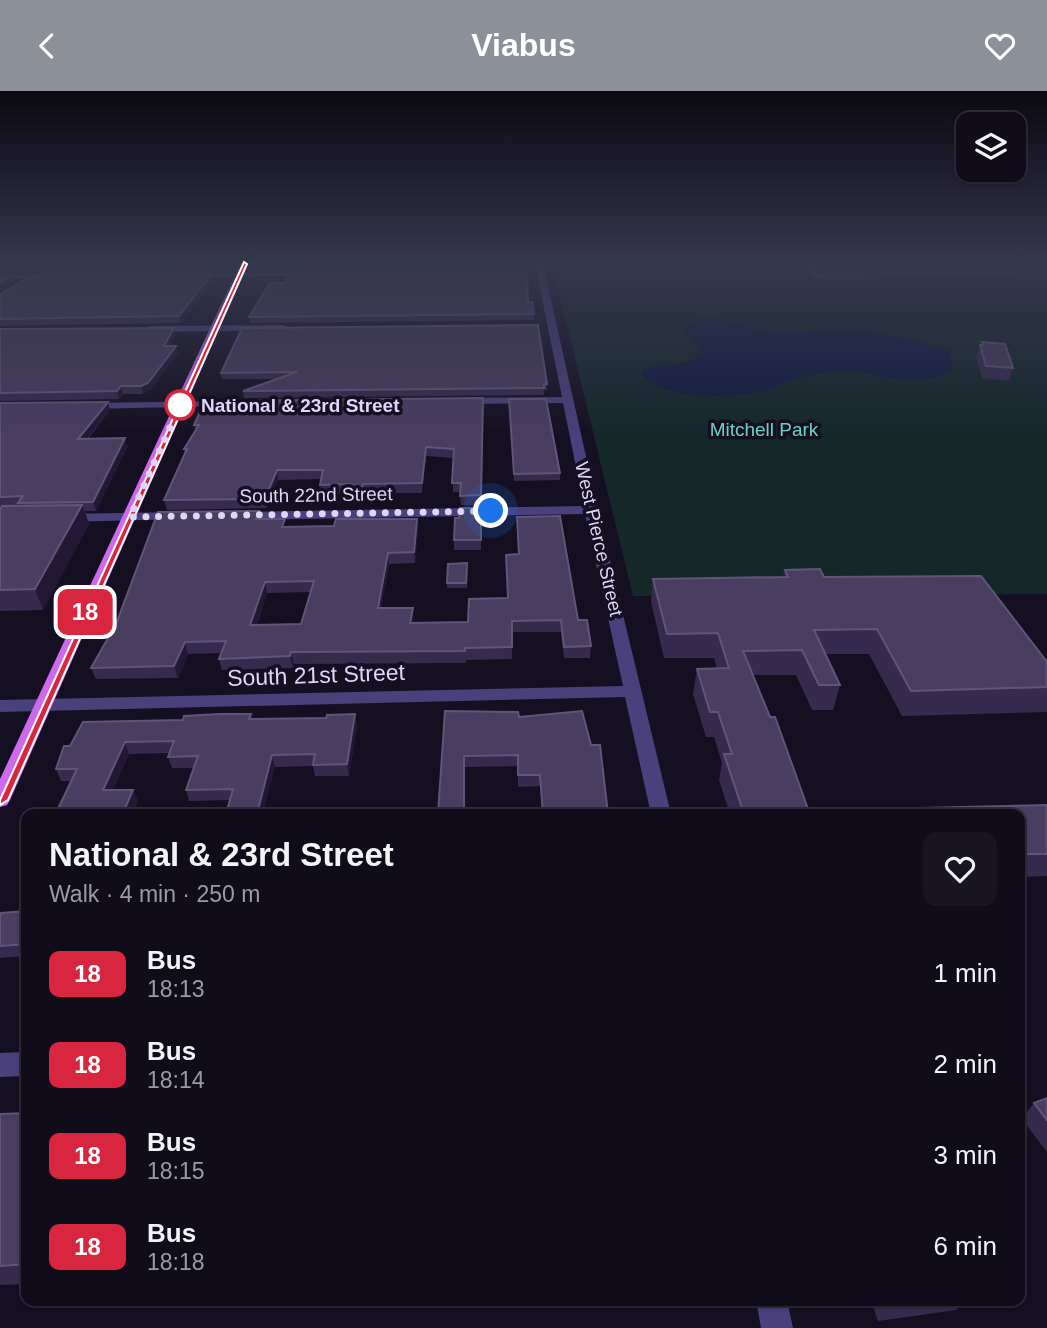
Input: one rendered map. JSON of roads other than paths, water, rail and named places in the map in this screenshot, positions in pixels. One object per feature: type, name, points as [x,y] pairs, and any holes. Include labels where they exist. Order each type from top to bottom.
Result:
[{"type":"main road","points":[[0,800],[217,322]]},
{"type":"street","name":"West Pierce Street","points":[[546,322],[568,400],[660,809]]},
{"type":"street","points":[[143,330],[290,328]]},
{"type":"street","points":[[450,401],[568,400]]},
{"type":"street","points":[[74,406],[234,404]]},
{"type":"street","name":"South 22nd Street","points":[[229,516],[592,510]]},
{"type":"street","points":[[51,518],[191,516]]},
{"type":"street","name":"South 21st Street","points":[[0,706],[634,691]]},
{"type":"street","points":[[0,1065],[21,1065]]},
{"type":"street","points":[[772,1306],[777,1328]]},
{"type":"water","points":[[695,322],[730,322],[775,333],[848,330],[892,335],[949,351],[952,370],[937,376],[911,380],[861,373],[826,373],[799,378],[762,391],[713,396],[682,393],[654,384],[642,376],[643,369],[687,362],[703,355],[702,350],[682,330]]},
{"type":"place","name":"National & 23rd Street","points":[[180,405]]},
{"type":"park label","name":"Mitchell Park","points":[[764,429]]}]
